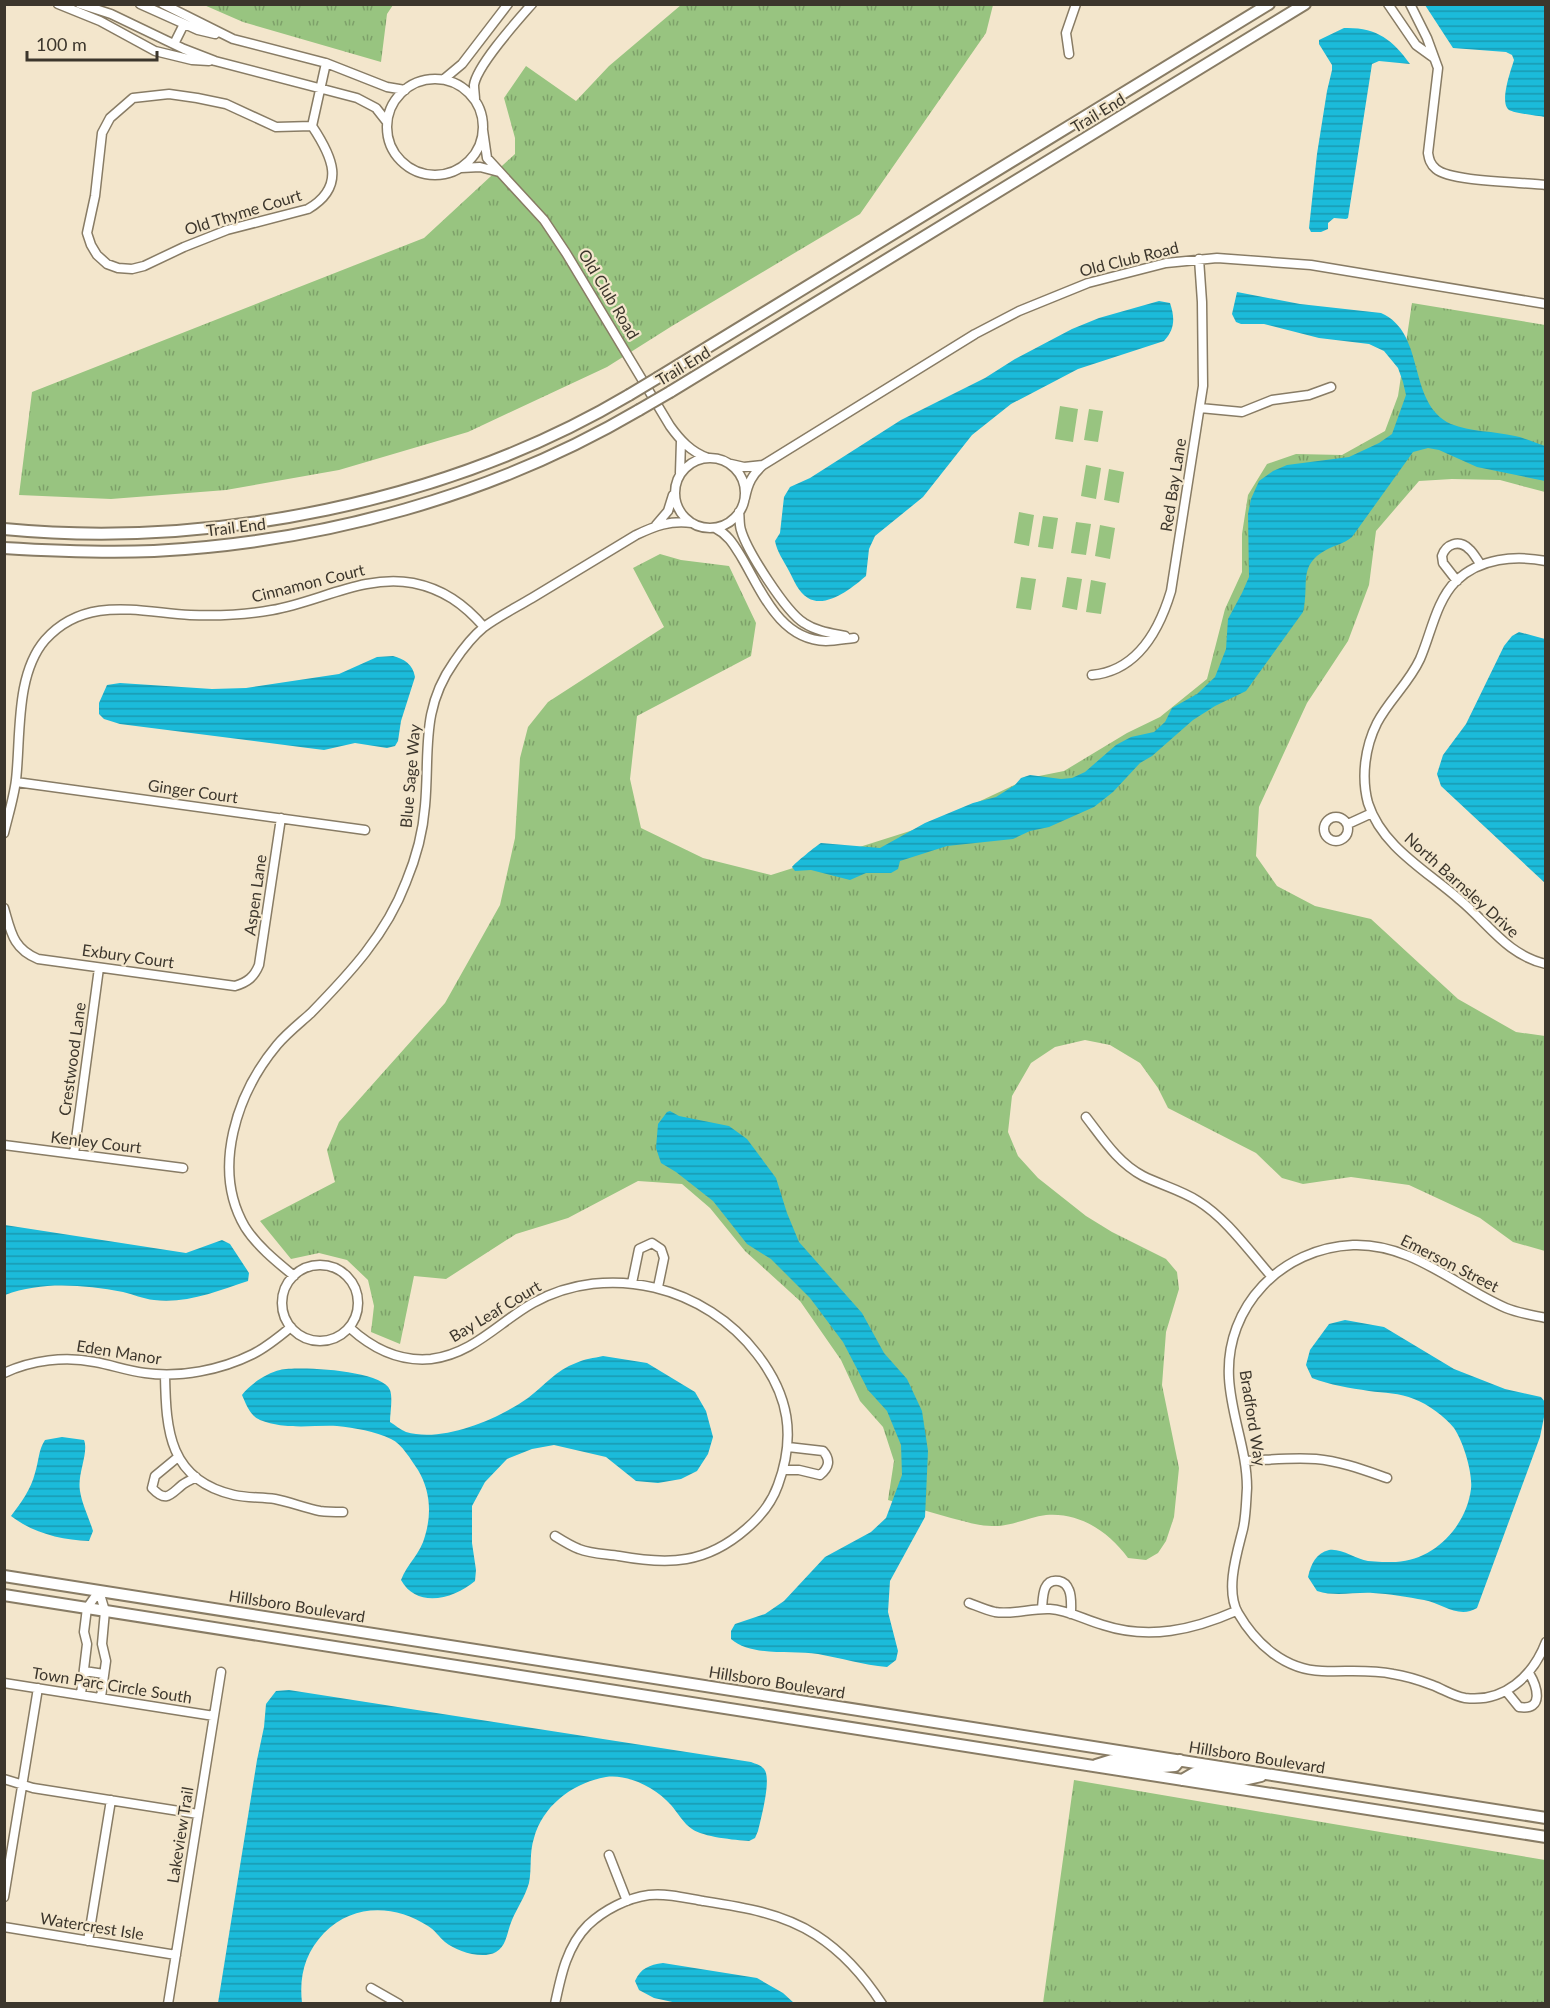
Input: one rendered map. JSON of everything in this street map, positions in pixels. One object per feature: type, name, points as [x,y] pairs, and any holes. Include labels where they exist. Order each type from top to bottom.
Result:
[{"type":"street","points":[[58,4],[100,21],[155,51],[192,60],[215,61]]},
{"type":"street","points":[[80,4],[111,14],[215,61],[357,98],[376,108],[387,122]]},
{"type":"street","points":[[140,4],[198,30],[326,63],[387,87],[405,90]]},
{"type":"street","points":[[163,4],[233,39]]},
{"type":"street","points":[[444,79],[462,64],[508,4]]},
{"type":"street","points":[[475,100],[474,85],[479,73],[511,27],[532,4]]},
{"type":"street","points":[[1069,54],[1066,33],[1076,4]]},
{"type":"street","name":"Trail End","points":[[4,529],[71,533],[154,532],[276,518],[354,503],[421,486],[485,464],[547,438],[660,377],[1269,4]]},
{"type":"street","name":"Trail End","points":[[4,548],[77,552],[154,551],[216,546],[318,530],[424,504],[494,480],[601,431],[670,392],[1305,4]]},
{"type":"street","points":[[1388,4],[1416,45],[1434,58]]},
{"type":"street","points":[[1410,4],[1427,38],[1438,68],[1428,153],[1430,162],[1437,170],[1448,174],[1483,180],[1545,185]]},
{"type":"street","points":[[499,16],[511,27]]},
{"type":"street","points":[[174,44],[184,24]]},
{"type":"street","points":[[312,126],[326,63]]},
{"type":"street","points":[[459,168],[472,157],[478,148],[483,130],[481,111],[475,100],[462,87],[444,79],[423,80],[405,90],[393,102],[387,122],[387,133],[392,149],[408,166],[425,174],[437,175],[459,168],[480,167],[499,172]]},
{"type":"street","name":"Old Thyme Court","points":[[169,94],[197,98],[226,104],[276,127],[312,126],[331,157],[333,169],[328,191],[320,202],[308,209],[207,237],[144,266],[132,269],[107,264],[90,245],[87,233],[95,196],[102,133],[110,118],[133,98],[169,94]]},
{"type":"street","name":"Old Club Road","points":[[483,130],[487,158],[544,220],[561,244],[670,426],[681,441],[708,458]]},
{"type":"street","name":"Old Club Road","points":[[745,498],[747,484],[752,475],[763,465],[975,334],[1019,311],[1088,283],[1119,274],[1166,263],[1236,258],[1311,265],[1545,304]]},
{"type":"street","name":"Red Bay Lane","points":[[1092,675],[1106,674],[1130,660],[1153,635],[1164,615],[1171,591],[1200,408],[1203,364],[1199,259]]},
{"type":"street","points":[[1200,408],[1242,412],[1272,400],[1309,395],[1331,387]]},
{"type":"street","points":[[656,525],[668,511],[680,473],[681,441]]},
{"type":"street","points":[[680,473],[693,462],[708,458],[744,467],[763,465]]},
{"type":"street","points":[[675,489],[677,506],[686,519],[692,523],[707,528],[729,522],[739,512],[745,498],[740,476],[730,464]]},
{"type":"street","points":[[714,527],[729,536],[776,614],[792,630],[799,635],[826,641],[854,638],[816,629],[793,615],[745,541],[739,512]]},
{"type":"street","name":"Blue Sage Way","points":[[294,1276],[257,1243],[237,1210],[229,1169],[236,1124],[242,1104],[265,1061],[278,1044],[351,971],[383,929],[397,905],[422,831],[426,798],[427,731],[442,683],[453,664],[484,627],[656,525],[670,522],[692,523]]},
{"type":"street","points":[[1481,565],[1470,549],[1463,544],[1454,543],[1444,551],[1443,563],[1457,581],[1481,565],[1501,559],[1527,557],[1545,561]]},
{"type":"street","name":"Cinnamon Court","points":[[16,782],[19,730],[28,673],[34,657],[46,640],[58,629],[90,612],[106,609],[189,615],[242,614],[305,603],[362,584],[393,581],[413,583],[451,597],[468,608],[484,627]]},
{"type":"street","name":"North Barnsley Drive","points":[[1457,581],[1438,610],[1419,660],[1408,681],[1377,723],[1370,742],[1365,763],[1365,782],[1372,813],[1385,836],[1399,851],[1465,904],[1493,934],[1513,951],[1531,961],[1545,964]]},
{"type":"street","points":[[4,833],[16,782]]},
{"type":"street","name":"Ginger Court","points":[[16,782],[365,830]]},
{"type":"street","points":[[1348,824],[1372,813]]},
{"type":"street","name":"Aspen Lane","points":[[255,975],[260,965],[281,818]]},
{"type":"street","name":"Exbury Court","points":[[4,908],[16,943],[26,954],[39,958],[235,986],[247,982],[255,975]]},
{"type":"street","name":"Crestwood Lane","points":[[74,1154],[99,968]]},
{"type":"street","points":[[1086,1117],[1126,1164],[1142,1175],[1198,1201],[1217,1216],[1272,1277]]},
{"type":"street","name":"Kenley Court","points":[[4,1145],[183,1168]]},
{"type":"street","points":[[632,1283],[639,1249],[652,1243],[657,1245],[663,1253],[658,1287]]},
{"type":"street","name":"Emerson Street","points":[[1272,1277],[1286,1264],[1318,1250],[1370,1245],[1404,1253],[1508,1309],[1545,1318]]},
{"type":"street","points":[[321,1266],[339,1270],[347,1276],[356,1291],[358,1302],[350,1328],[339,1336],[324,1341],[305,1338],[291,1328],[283,1309],[283,1299],[285,1288],[294,1276],[310,1267],[321,1266]]},
{"type":"street","name":"Bradford Way","points":[[1236,1611],[1233,1570],[1245,1517],[1247,1488],[1246,1461],[1230,1393],[1230,1358],[1237,1329],[1250,1302],[1272,1277]]},
{"type":"street","name":"Bay Leaf Court","points":[[350,1328],[366,1343],[381,1352],[417,1360],[434,1359],[469,1347],[519,1311],[555,1293],[580,1286],[632,1283],[658,1287],[680,1294],[701,1305],[736,1329],[750,1344],[776,1381],[787,1423],[788,1447],[777,1489],[753,1523],[718,1550],[672,1562],[652,1562],[580,1550],[555,1536]]},
{"type":"street","name":"Eden Manor","points":[[4,1373],[34,1363],[79,1359],[143,1373],[165,1375],[187,1373],[235,1362],[269,1345],[291,1328]]},
{"type":"street","points":[[165,1375],[166,1418],[170,1437],[178,1457],[196,1477],[211,1487],[233,1495],[272,1499],[318,1510],[343,1512]]},
{"type":"street","points":[[783,1470],[799,1470],[820,1475],[828,1465],[828,1459],[823,1451],[788,1447]]},
{"type":"street","points":[[178,1457],[155,1476],[152,1488],[157,1494],[171,1496],[183,1484],[196,1477]]},
{"type":"street","points":[[1246,1461],[1316,1459],[1358,1468],[1387,1478]]},
{"type":"street","name":"Hillsboro Boulevard","points":[[4,1576],[1545,1818]]},
{"type":"street","points":[[1042,1609],[1045,1587],[1055,1580],[1062,1581],[1068,1587],[1071,1614]]},
{"type":"street","points":[[81,1694],[87,1644],[84,1632],[87,1608],[99,1591]]},
{"type":"street","points":[[99,1591],[105,1611],[102,1644],[106,1661],[101,1697]]},
{"type":"street","name":"Hillsboro Boulevard","points":[[4,1595],[1545,1837]]},
{"type":"street","points":[[969,1603],[996,1612],[1050,1609],[1114,1629],[1156,1632],[1194,1627],[1236,1611],[1261,1644],[1275,1656],[1302,1668],[1319,1671],[1376,1671],[1395,1674],[1465,1698],[1477,1698],[1506,1691],[1519,1683],[1534,1668],[1545,1642]]},
{"type":"street","points":[[84,1671],[104,1674]]},
{"type":"street","name":"Lakeview Trail","points":[[168,2004],[221,1672]]},
{"type":"street","points":[[1506,1691],[1518,1707],[1523,1708],[1533,1704],[1537,1698],[1537,1689],[1528,1673]]},
{"type":"street","name":"Town Parc Circle South","points":[[4,1683],[214,1716]]},
{"type":"street","points":[[4,1898],[38,1688]]},
{"type":"street","points":[[1093,1766],[1113,1760],[1162,1767],[1175,1766],[1180,1760]]},
{"type":"street","points":[[1182,1780],[1194,1773],[1243,1780],[1268,1774]]},
{"type":"street","points":[[4,1779],[33,1788],[198,1814]]},
{"type":"street","points":[[88,1941],[111,1800]]},
{"type":"street","points":[[609,1855],[627,1901]]},
{"type":"street","points":[[555,2004],[564,1965],[574,1943],[588,1925],[608,1910],[627,1901],[649,1895],[673,1896],[748,1908],[794,1922],[836,1949],[869,1984],[882,2004]]},
{"type":"street","name":"Watercrest Isle","points":[[4,1928],[176,1955]]},
{"type":"street","points":[[371,1988],[399,2004]]},
{"type":"green space","points":[[204,5],[393,5],[387,14],[381,62],[243,22]]},
{"type":"green space","points":[[681,5],[993,5],[986,33],[860,214],[607,367],[468,432],[339,470],[226,490],[111,499],[19,495],[32,392],[424,238],[515,154],[515,138],[504,98],[526,66],[576,101],[609,66]]},
{"type":"green space","points":[[1412,303],[1545,325],[1545,492],[1500,480],[1419,481],[1376,531],[1369,585],[1348,641],[1307,703],[1259,807],[1256,856],[1277,886],[1315,906],[1371,919],[1458,999],[1516,1032],[1545,1036],[1545,1251],[1513,1242],[1480,1218],[1409,1185],[1351,1177],[1303,1184],[1282,1178],[1256,1153],[1168,1108],[1158,1088],[1140,1063],[1110,1045],[1085,1040],[1055,1047],[1031,1063],[1012,1096],[1008,1132],[1018,1156],[1038,1178],[1086,1216],[1166,1259],[1177,1272],[1179,1289],[1166,1332],[1162,1385],[1179,1468],[1174,1517],[1166,1541],[1158,1553],[1146,1560],[1128,1558],[1103,1532],[1082,1520],[1070,1517],[1046,1515],[1006,1525],[987,1526],[888,1500],[894,1461],[883,1427],[860,1401],[841,1360],[800,1301],[745,1251],[710,1208],[682,1184],[638,1181],[568,1218],[516,1234],[446,1279],[414,1276],[400,1344],[371,1332],[374,1306],[368,1280],[347,1260],[319,1253],[291,1259],[260,1221],[335,1182],[327,1150],[339,1122],[445,1003],[500,905],[515,838],[520,758],[528,727],[548,702],[664,627],[633,568],[660,554],[681,560],[729,566],[756,623],[751,656],[637,716],[630,779],[641,828],[703,858],[771,875],[929,825],[1029,778],[1064,771],[1127,733],[1160,717],[1207,679],[1225,609],[1242,572],[1242,534],[1248,495],[1267,464],[1296,454],[1342,455],[1385,431],[1398,396]]},
{"type":"green space","points":[[1060,406],[1078,409],[1073,442],[1055,439]]},
{"type":"green space","points":[[1089,409],[1103,411],[1098,442],[1084,440]]},
{"type":"green space","points":[[1086,465],[1101,468],[1096,499],[1081,496]]},
{"type":"green space","points":[[1109,469],[1124,472],[1119,503],[1104,500]]},
{"type":"green space","points":[[1019,512],[1034,515],[1029,546],[1014,543]]},
{"type":"green space","points":[[1043,516],[1058,518],[1053,549],[1038,547]]},
{"type":"green space","points":[[1076,522],[1091,524],[1086,555],[1071,553]]},
{"type":"green space","points":[[1100,525],[1115,528],[1110,559],[1095,556]]},
{"type":"green space","points":[[1021,577],[1036,579],[1031,610],[1016,608]]},
{"type":"green space","points":[[1067,577],[1082,579],[1077,610],[1062,607]]},
{"type":"green space","points":[[1091,580],[1106,583],[1101,614],[1086,612]]},
{"type":"green space","points":[[1074,1780],[1545,1860],[1545,2003],[1043,2003]]},
{"type":"water","points":[[1425,5],[1545,5],[1545,117],[1512,111],[1506,106],[1507,86],[1514,60],[1512,55],[1506,52],[1453,48]]},
{"type":"water","points":[[1344,28],[1365,30],[1382,36],[1397,48],[1410,64],[1379,61],[1372,64],[1348,218],[1334,218],[1328,223],[1328,229],[1311,232],[1309,228],[1317,154],[1332,70],[1332,65],[1319,44],[1319,40]]},
{"type":"water","points":[[1237,292],[1300,304],[1381,313],[1395,323],[1405,336],[1421,385],[1437,414],[1458,427],[1515,436],[1545,446],[1545,481],[1477,467],[1439,450],[1428,448],[1413,452],[1352,537],[1326,550],[1311,562],[1306,576],[1303,612],[1246,691],[1193,720],[1152,756],[1140,763],[1113,792],[1094,807],[1049,827],[1030,831],[1013,839],[947,846],[900,861],[898,869],[891,873],[866,873],[850,880],[811,870],[795,871],[792,867],[821,843],[880,848],[925,823],[973,803],[996,797],[1015,785],[1021,778],[1030,775],[1072,778],[1085,772],[1116,745],[1131,737],[1154,732],[1165,722],[1172,708],[1197,694],[1215,677],[1226,649],[1228,619],[1249,577],[1248,514],[1251,499],[1259,481],[1287,465],[1349,457],[1379,443],[1392,434],[1406,395],[1398,368],[1384,351],[1369,344],[1319,338],[1264,324],[1236,322],[1232,314]]},
{"type":"water","points":[[1159,301],[1170,303],[1173,314],[1172,328],[1164,341],[1078,369],[1011,404],[972,435],[923,497],[875,536],[869,549],[866,576],[831,599],[815,601],[802,593],[777,549],[775,541],[780,533],[784,497],[790,487],[810,478],[901,420],[985,378],[1015,359],[1072,329],[1099,318]]},
{"type":"water","points":[[1519,632],[1545,639],[1545,883],[1441,786],[1437,774],[1443,755],[1466,724],[1504,646],[1512,636]]},
{"type":"water","points":[[393,656],[407,663],[415,677],[401,721],[398,741],[395,746],[387,748],[355,743],[324,750],[120,724],[104,719],[99,714],[99,703],[107,685],[120,683],[212,689],[246,688],[339,674],[377,657]]},
{"type":"water","points":[[670,1111],[679,1116],[729,1126],[747,1139],[776,1178],[799,1242],[862,1313],[884,1353],[907,1379],[922,1411],[928,1451],[925,1517],[890,1581],[888,1612],[898,1651],[896,1660],[887,1667],[818,1654],[760,1651],[739,1645],[731,1639],[731,1631],[735,1624],[765,1614],[784,1601],[825,1557],[871,1532],[886,1518],[902,1475],[901,1445],[887,1411],[868,1390],[843,1342],[810,1298],[771,1259],[747,1244],[713,1201],[661,1163],[656,1148],[658,1124]]},
{"type":"water","points":[[5,1225],[186,1253],[222,1240],[230,1244],[249,1273],[248,1281],[202,1296],[166,1301],[78,1286],[48,1286],[5,1295]]},
{"type":"water","points":[[1345,1320],[1384,1327],[1454,1369],[1505,1389],[1541,1397],[1545,1402],[1540,1437],[1477,1608],[1464,1612],[1424,1600],[1392,1595],[1324,1593],[1317,1591],[1308,1577],[1315,1560],[1329,1550],[1375,1562],[1410,1560],[1423,1555],[1446,1539],[1455,1528],[1463,1516],[1471,1489],[1469,1466],[1461,1441],[1454,1428],[1436,1411],[1419,1401],[1403,1396],[1326,1383],[1312,1378],[1306,1365],[1310,1350],[1329,1324]]},
{"type":"water","points":[[603,1356],[647,1363],[695,1392],[706,1411],[713,1437],[708,1454],[697,1471],[681,1479],[658,1483],[636,1481],[606,1457],[554,1445],[532,1449],[507,1459],[485,1482],[472,1506],[475,1581],[457,1593],[436,1598],[416,1595],[401,1580],[423,1542],[429,1510],[422,1478],[403,1448],[391,1439],[365,1430],[337,1426],[289,1426],[269,1423],[251,1413],[242,1395],[259,1380],[280,1370],[321,1369],[357,1374],[384,1383],[390,1390],[390,1422],[406,1432],[421,1435],[436,1434],[470,1427],[501,1414],[528,1398],[569,1366],[582,1360]]},
{"type":"water","points":[[62,1437],[84,1440],[85,1451],[80,1491],[93,1531],[89,1541],[48,1534],[29,1527],[11,1516],[31,1485],[45,1440]]},
{"type":"water","points":[[289,1690],[751,1762],[764,1769],[767,1781],[758,1831],[755,1838],[749,1841],[719,1838],[697,1832],[683,1821],[665,1799],[642,1783],[615,1777],[594,1780],[582,1784],[561,1797],[544,1815],[532,1844],[530,1878],[527,1888],[512,1920],[505,1942],[496,1952],[477,1955],[462,1951],[445,1942],[433,1929],[402,1914],[375,1910],[361,1912],[336,1923],[317,1941],[305,1965],[302,2003],[218,2003],[266,1704],[276,1691]]},
{"type":"water","points":[[663,1963],[757,1978],[783,1993],[794,2003],[677,2003],[654,1998],[639,1990],[635,1981],[640,1973],[650,1966]]}]
